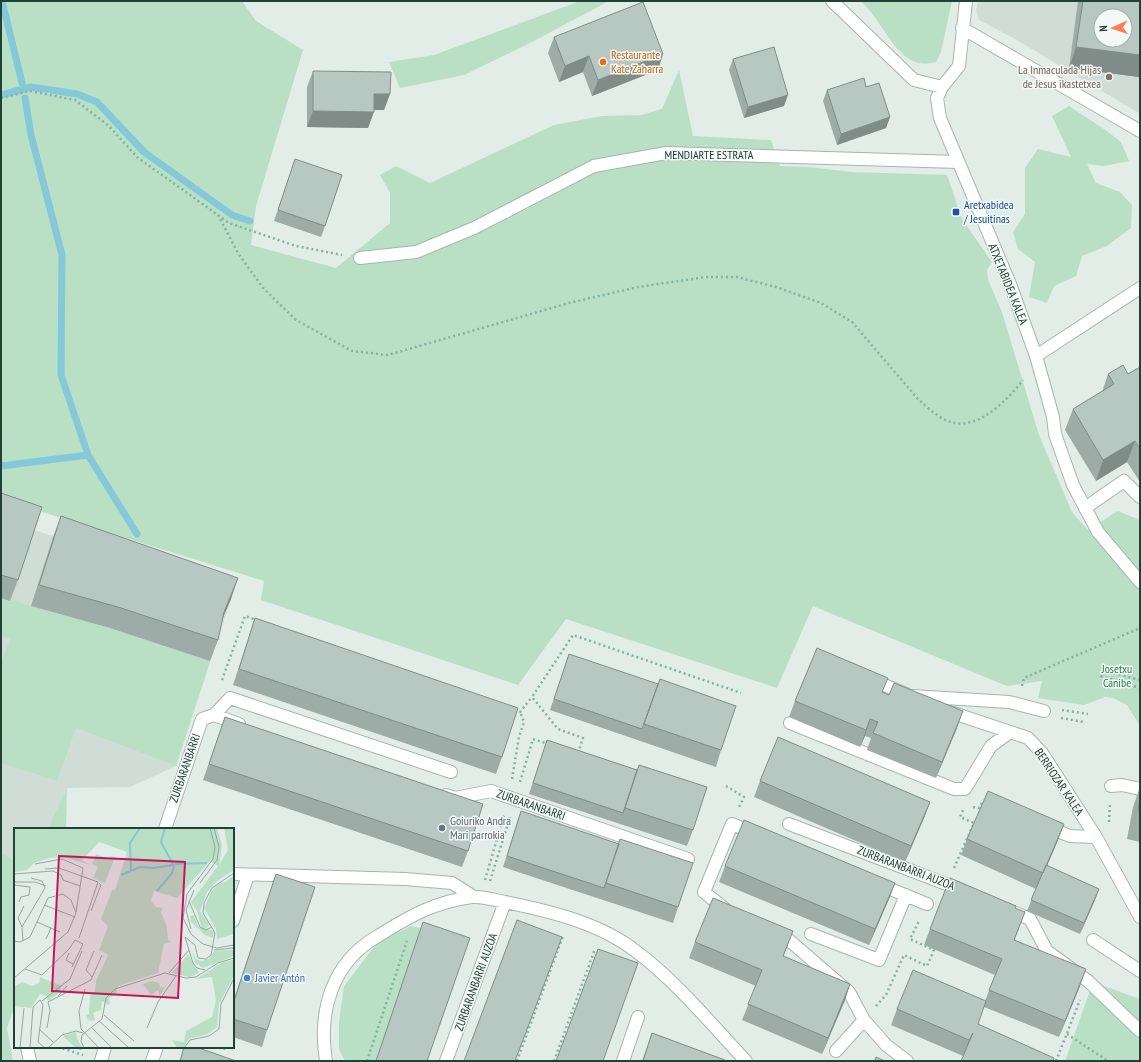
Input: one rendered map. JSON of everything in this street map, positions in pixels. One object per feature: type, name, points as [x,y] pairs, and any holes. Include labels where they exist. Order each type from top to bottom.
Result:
[{"type":"street","points":[[832,1],[914,80],[942,88],[958,66],[966,1]]},
{"type":"street","points":[[962,28],[1140,131]]},
{"type":"street","name":"ATXETABIDEA KALEA","points":[[942,88],[937,98],[940,118],[1010,284],[1037,360],[1053,417],[1055,434],[1073,485],[1098,532],[1140,582]]},
{"type":"street","name":"MENDIARTE ESTRATA","points":[[360,258],[416,252],[474,228],[594,166],[666,154],[958,162]]},
{"type":"street","points":[[1037,360],[1140,288]]},
{"type":"street","points":[[1085,508],[1124,481],[1140,497]]},
{"type":"street","name":"BERRIOZAR KALEA","points":[[862,675],[947,712],[1028,738],[1042,753],[1096,837],[1140,917]]},
{"type":"street","points":[[910,696],[1009,702],[1044,711]]},
{"type":"street","name":"ZURBARANBARRI","points":[[165,828],[202,719],[214,715],[230,698],[451,772]]},
{"type":"street","points":[[214,715],[247,727]]},
{"type":"street","points":[[790,722],[954,789],[965,789],[991,746],[1010,732]]},
{"type":"street","points":[[1111,786],[1122,785],[1140,790]]},
{"type":"street","name":"ZURBARANBARRI","points":[[433,791],[455,798],[491,791],[688,859]]},
{"type":"street","points":[[1034,821],[1070,836],[1096,837]]},
{"type":"street","points":[[739,916],[725,909],[704,892],[732,824],[768,839]]},
{"type":"street","name":"ZURBARANBARRI AUZOA","points":[[789,824],[974,895]]},
{"type":"street","points":[[234,874],[405,879],[452,883],[479,897],[522,905],[570,918],[602,931],[636,951],[676,986],[746,1061]]},
{"type":"street","points":[[234,918],[248,875]]},
{"type":"street","name":"ZURBARANBARRI AUZOA","points":[[870,880],[927,904]]},
{"type":"street","points":[[810,934],[879,960],[906,895]]},
{"type":"street","points":[[326,1061],[324,1046],[324,1016],[332,987],[346,964],[364,944],[417,912],[452,901],[479,897]]},
{"type":"street","name":"ZURBARANBARRI AUZOA","points":[[446,1061],[505,902]]},
{"type":"street","points":[[995,904],[1030,919],[1047,952],[1088,981],[1140,1030]]},
{"type":"street","points":[[768,929],[783,936],[849,992],[864,1020],[886,1045],[907,1061]]},
{"type":"street","points":[[1093,940],[1140,971]]},
{"type":"street","points":[[623,1061],[638,1017]]},
{"type":"street","points":[[836,1051],[864,1020]]},
{"type":"street","points":[[27,1048],[30,1061]]},
{"type":"street","points":[[101,1061],[105,1048]]},
{"type":"street","points":[[152,1061],[157,1048]]},
{"type":"path","points":[[1,98],[30,91],[75,100],[109,126],[137,157],[229,222],[296,246],[360,258]]},
{"type":"path","points":[[218,215],[238,253],[263,288],[296,320],[352,351],[388,355],[569,303],[638,287],[706,276],[737,277],[776,287],[821,303],[852,322],[918,399],[930,410],[949,422],[966,424],[988,413],[1012,394],[1037,360]]},
{"type":"path","points":[[220,688],[245,616],[259,621]]},
{"type":"path","points":[[1018,704],[1024,678],[1140,628]]},
{"type":"path","points":[[514,710],[520,712],[573,635],[741,693]]},
{"type":"path","points":[[1140,680],[1102,670],[1101,676],[1140,688]]},
{"type":"path","points":[[532,696],[558,729],[583,738],[579,753],[572,751]]},
{"type":"path","points":[[1044,711],[1054,708],[1088,714]]},
{"type":"path","points":[[1044,711],[1050,716],[1084,722]]},
{"type":"path","points":[[479,897],[515,800],[533,739],[552,745]]},
{"type":"path","points":[[726,786],[744,797],[732,824]]},
{"type":"path","points":[[972,807],[979,808],[983,801]]},
{"type":"path","points":[[965,805],[960,817],[974,823],[966,840]]},
{"type":"path","points":[[367,1061],[417,912]]},
{"type":"path","points":[[517,1061],[570,918]]},
{"type":"path","points":[[554,1061],[602,931]]},
{"type":"path","points":[[864,1020],[886,995],[904,955],[927,966],[934,950],[910,939]]},
{"type":"path","points":[[1056,1061],[1088,981]]},
{"type":"path","points":[[1067,1034],[1108,1061]]},
{"type":"path","points":[[61,1048],[75,1052]]},
{"type":"shaded area","name":"La Inmaculada Hijas de Jesus ikastetxea","points":[[978,1],[1140,1],[1140,114],[1015,39],[979,20],[976,10]]},
{"type":"shaded area","points":[[1,518],[231,599],[176,766],[130,787],[67,788],[47,828],[14,828],[14,860],[1,852]]},
{"type":"green space","name":"Josetxu Canibe","points":[[1,1],[242,1],[256,21],[303,50],[256,206],[251,245],[336,268],[390,223],[390,193],[380,175],[396,166],[430,183],[554,125],[602,116],[641,115],[662,109],[679,70],[693,136],[771,140],[780,166],[808,167],[852,172],[947,175],[962,219],[992,262],[987,270],[988,280],[1002,312],[1039,435],[1072,512],[1088,530],[1118,511],[1140,520],[1140,726],[1127,705],[1113,698],[1105,697],[1084,705],[1038,698],[1042,681],[1007,686],[813,606],[777,688],[566,619],[518,685],[261,600],[264,581],[1,499]]},
{"type":"green space","points":[[580,1],[609,1],[534,41],[464,75],[400,88],[389,62],[434,55]]},
{"type":"green space","points":[[860,1],[952,1],[941,52],[936,62],[923,64],[911,60],[901,53],[877,20]]},
{"type":"green space","points":[[1069,106],[1121,142],[1129,161],[1104,166],[1087,164],[1096,183],[1120,192],[1132,205],[1131,228],[1107,246],[1082,256],[1076,276],[1054,286],[1047,303],[1029,297],[1035,262],[1018,249],[1013,232],[1025,214],[1025,168],[1038,149],[1071,157],[1052,116]]},
{"type":"green space","points":[[1,597],[110,628],[210,661],[176,766],[76,728],[57,781],[1,763],[1,663],[10,639],[1,636]]},
{"type":"green space","points":[[67,788],[66,828],[47,828]]},
{"type":"green space","points":[[1,852],[14,860],[14,1008],[7,1028],[13,1061],[1,1061]]},
{"type":"green space","points":[[411,926],[423,929],[376,1061],[345,1061],[339,1050],[339,1021],[344,986],[377,943]]},
{"type":"green space","points":[[1093,982],[1140,999],[1140,1061],[1065,1061]]},
{"type":"building","points":[[1083,1],[1140,1],[1140,55],[1076,47]]},
{"type":"building","name":"Restaurante Kate Zaharra","points":[[643,2],[663,54],[598,80],[589,56],[565,66],[554,37]]},
{"type":"building","points":[[774,47],[788,95],[748,107],[733,59]]},
{"type":"building","points":[[313,71],[391,72],[390,94],[374,94],[374,112],[313,111]]},
{"type":"building","points":[[864,78],[866,87],[879,83],[890,117],[841,134],[827,90]]},
{"type":"building","points":[[295,159],[342,175],[325,226],[278,210]]},
{"type":"building","points":[[1123,365],[1128,374],[1140,367],[1140,449],[1135,441],[1103,460],[1073,409],[1114,384],[1108,374]]},
{"type":"building","points":[[1,493],[42,507],[18,580],[1,575]]},
{"type":"building","points":[[61,516],[238,578],[224,612],[218,640],[118,607],[39,585]]},
{"type":"building","points":[[255,618],[518,708],[502,757],[239,669]]},
{"type":"building","points":[[817,648],[888,678],[882,692],[889,695],[894,683],[963,711],[942,762],[873,733],[878,722],[870,719],[866,730],[795,701]]},
{"type":"building","points":[[569,654],[658,684],[642,729],[554,699]]},
{"type":"building","points":[[660,679],[736,706],[721,750],[644,724]]},
{"type":"building","points":[[225,717],[483,804],[468,851],[209,764]]},
{"type":"building","points":[[778,737],[930,802],[911,846],[760,781]]},
{"type":"building","points":[[547,740],[637,770],[623,813],[533,783]]},
{"type":"building","points":[[639,765],[707,787],[693,830],[625,808]]},
{"type":"building","points":[[988,791],[1064,824],[1043,873],[967,839]]},
{"type":"building","points":[[1140,798],[1140,811],[1138,810]]},
{"type":"building","points":[[521,811],[619,844],[604,888],[507,856]]},
{"type":"building","points":[[744,820],[895,883],[875,929],[725,866]]},
{"type":"building","points":[[620,839],[693,863],[678,907],[606,883]]},
{"type":"building","points":[[1046,865],[1099,889],[1084,923],[1031,900]]},
{"type":"building","points":[[276,874],[315,887],[267,1030],[234,1019],[234,1001]]},
{"type":"building","points":[[950,878],[1016,906],[1015,908],[1025,912],[1014,940],[1086,969],[1065,1021],[989,990],[1002,959],[930,929]]},
{"type":"building","points":[[713,898],[793,931],[783,956],[850,984],[828,1038],[748,1004],[762,970],[695,942]]},
{"type":"building","points":[[517,920],[562,937],[515,1061],[464,1061]]},
{"type":"building","points":[[423,922],[470,938],[427,1061],[376,1061]]},
{"type":"building","points":[[598,949],[638,963],[603,1061],[556,1061]]},
{"type":"building","points":[[913,970],[986,1001],[978,1024],[1054,1058],[1053,1061],[961,1061],[973,1033],[969,1040],[897,1009]]},
{"type":"building","points":[[652,1033],[725,1060],[725,1061],[643,1061]]},
{"type":"building","points":[[184,1048],[199,1048],[236,1061],[180,1061]]},
{"type":"building","points":[[876,1057],[885,1061],[875,1061]]},
{"type":"waterway","points":[[2,1],[22,83]]},
{"type":"waterway","points":[[1,95],[31,87],[77,94],[97,102],[144,152],[232,215],[250,221]]},
{"type":"waterway","points":[[25,98],[31,135],[62,255],[61,375],[88,455],[137,534]]},
{"type":"waterway","points":[[1,466],[88,455]]},
{"type":"place","name":"Restaurante Kate Zaharra","points":[[603,62]]},
{"type":"place","name":"La Inmaculada Hijas de Jesus ikastetxea","points":[[1109,77]]},
{"type":"place","name":"Aretxabidea / Jesuitinas","points":[[956,212]]},
{"type":"place","name":"Goiuriko Andra Mari parrokia","points":[[442,828]]},
{"type":"place","name":"Javier Antón","points":[[247,978]]}]
